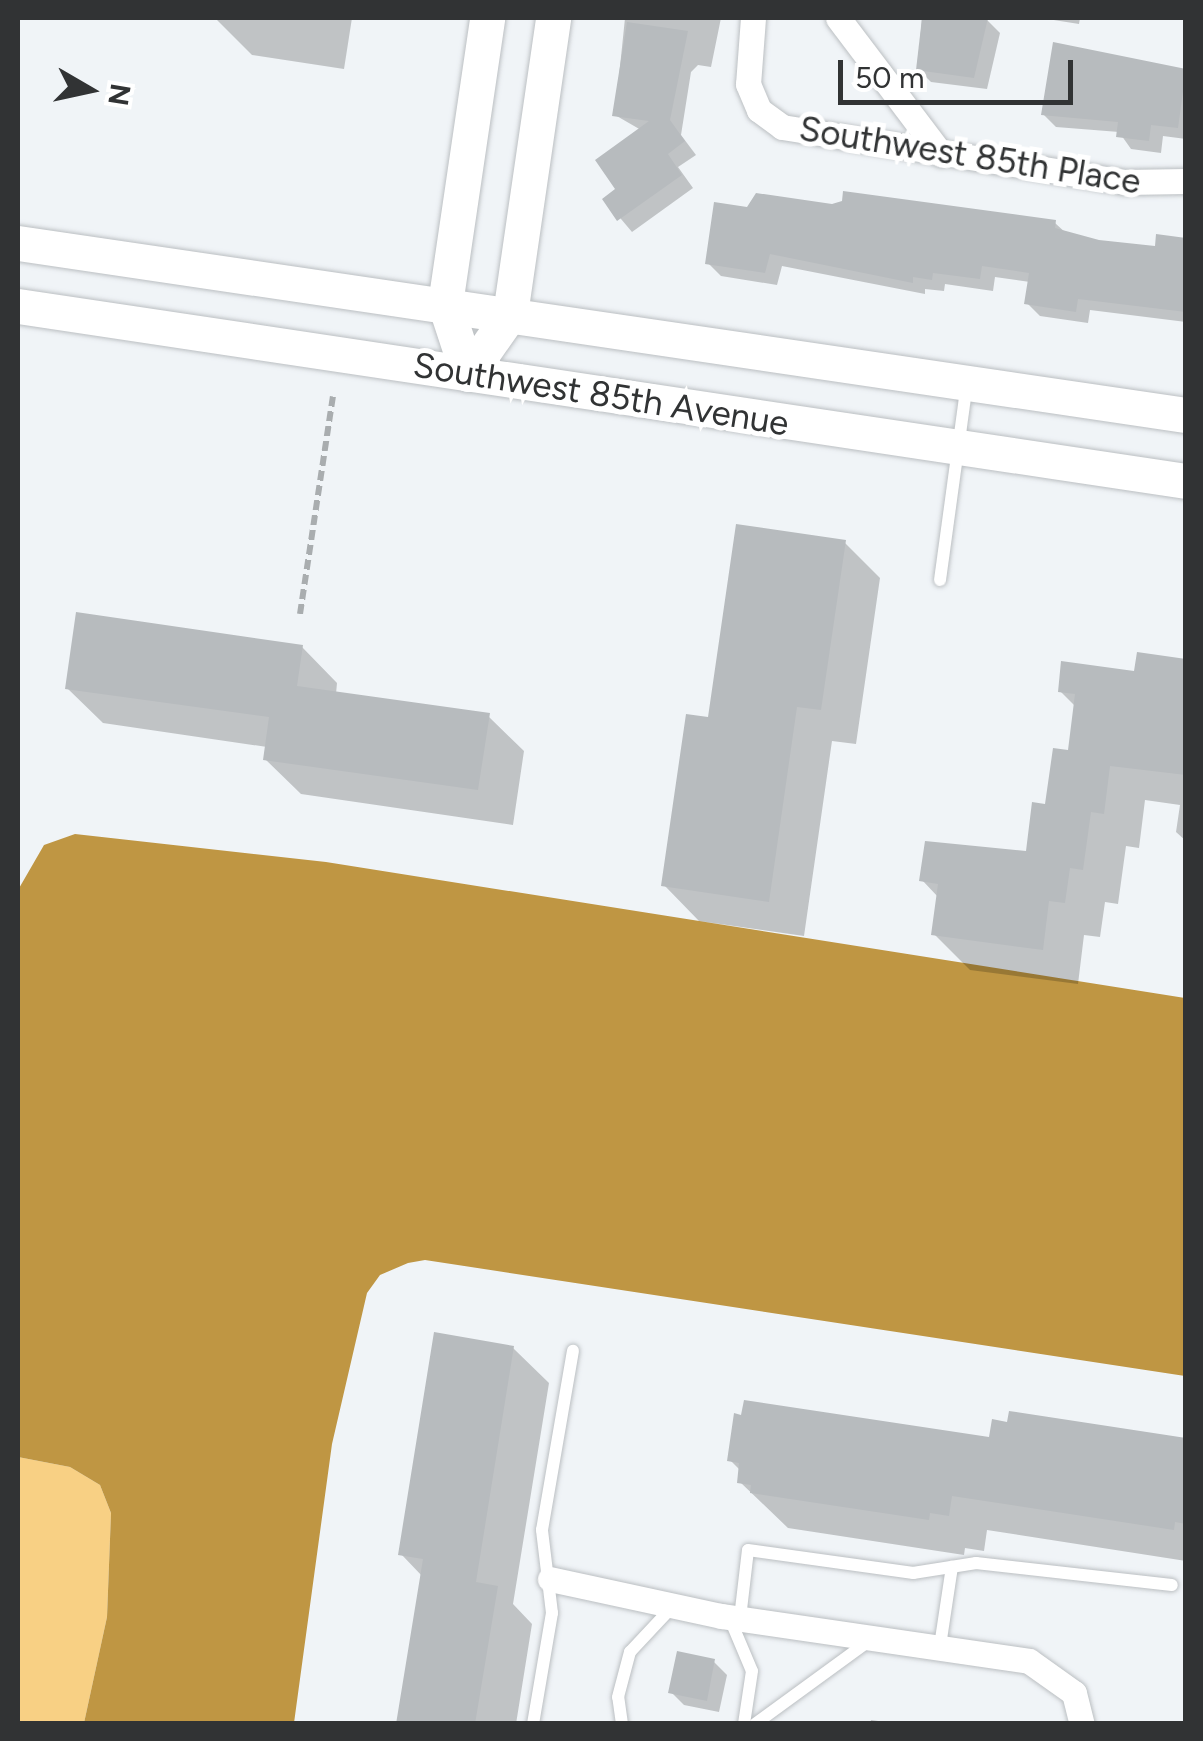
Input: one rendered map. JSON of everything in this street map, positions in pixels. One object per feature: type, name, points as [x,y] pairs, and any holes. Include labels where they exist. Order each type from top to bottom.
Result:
[{"type":"street","points":[[468,374],[445,304],[487,18]]},
{"type":"street","points":[[468,374],[510,314],[553,18]]},
{"type":"street","name":"Southwest 85th Place","points":[[753,18],[746,73],[760,110],[798,132],[1124,182],[1186,181]]},
{"type":"street","points":[[838,18],[942,154]]},
{"type":"street","name":"Southwest 85th Avenue","points":[[18,243],[1186,414]]},
{"type":"street","name":"Southwest 85th Avenue","points":[[18,306],[1186,481]]},
{"type":"street","points":[[550,1579],[734,1618],[940,1646],[1045,1667],[1074,1693],[1082,1724]]},
{"type":"lane","points":[[940,580],[967,382]]},
{"type":"lane","points":[[533,1724],[552,1613],[542,1530],[573,1352]]},
{"type":"lane","points":[[744,1724],[752,1671],[734,1618],[748,1550],[913,1574],[952,1567],[1012,1566],[1172,1585]]},
{"type":"lane","points":[[940,1646],[952,1567]]},
{"type":"lane","points":[[622,1724],[618,1697],[630,1652],[673,1606]]},
{"type":"lane","points":[[755,1724],[875,1636]]},
{"type":"path","points":[[300,614],[333,396]]},
{"type":"shaded area","points":[[75,834],[326,862],[1185,998],[1185,1376],[425,1260],[408,1263],[380,1275],[367,1293],[332,1444],[294,1723],[84,1723],[107,1617],[111,1513],[100,1485],[70,1467],[18,1457],[18,890],[44,845]]},
{"type":"shaded area","points":[[18,1457],[70,1467],[100,1485],[111,1513],[107,1617],[84,1723],[18,1723]]},
{"type":"building","points":[[922,18],[988,18],[974,78],[916,70]]},
{"type":"building","points":[[627,22],[688,31],[670,120],[685,141],[668,154],[682,175],[617,221],[602,199],[615,189],[595,160],[649,121],[612,116]]},
{"type":"building","points":[[1053,42],[1186,69],[1178,128],[1151,125],[1149,141],[1116,137],[1118,122],[1041,115]]},
{"type":"building","points":[[843,191],[1056,220],[1055,228],[1099,240],[1155,246],[1156,234],[1186,238],[1186,312],[1078,299],[1076,312],[1024,304],[1029,273],[982,266],[980,279],[933,273],[932,280],[913,277],[913,283],[770,254],[765,273],[705,264],[714,202],[747,207],[756,193],[832,204],[842,201]]},
{"type":"building","points":[[736,524],[846,540],[821,710],[797,707],[769,902],[661,886],[686,714],[708,717]]},
{"type":"building","points":[[76,612],[303,645],[297,686],[490,713],[478,790],[263,760],[269,717],[65,689]]},
{"type":"building","points":[[1137,652],[1186,659],[1186,775],[1110,766],[1104,814],[1091,812],[1083,870],[1070,868],[1065,903],[1049,901],[1043,950],[931,935],[938,884],[919,881],[925,841],[1026,851],[1032,802],[1045,804],[1053,748],[1068,750],[1075,694],[1058,692],[1061,661],[1134,671]]},
{"type":"building","points":[[434,1332],[514,1346],[476,1582],[498,1586],[475,1724],[396,1724],[423,1559],[398,1555]]},
{"type":"building","points":[[744,1400],[989,1437],[992,1419],[1007,1422],[1009,1411],[1186,1438],[1186,1524],[1175,1522],[1174,1530],[952,1496],[949,1516],[930,1513],[929,1520],[750,1493],[751,1485],[737,1483],[739,1463],[727,1461],[734,1413],[741,1415]]},
{"type":"building","points":[[677,1651],[715,1659],[707,1701],[668,1693]]}]
